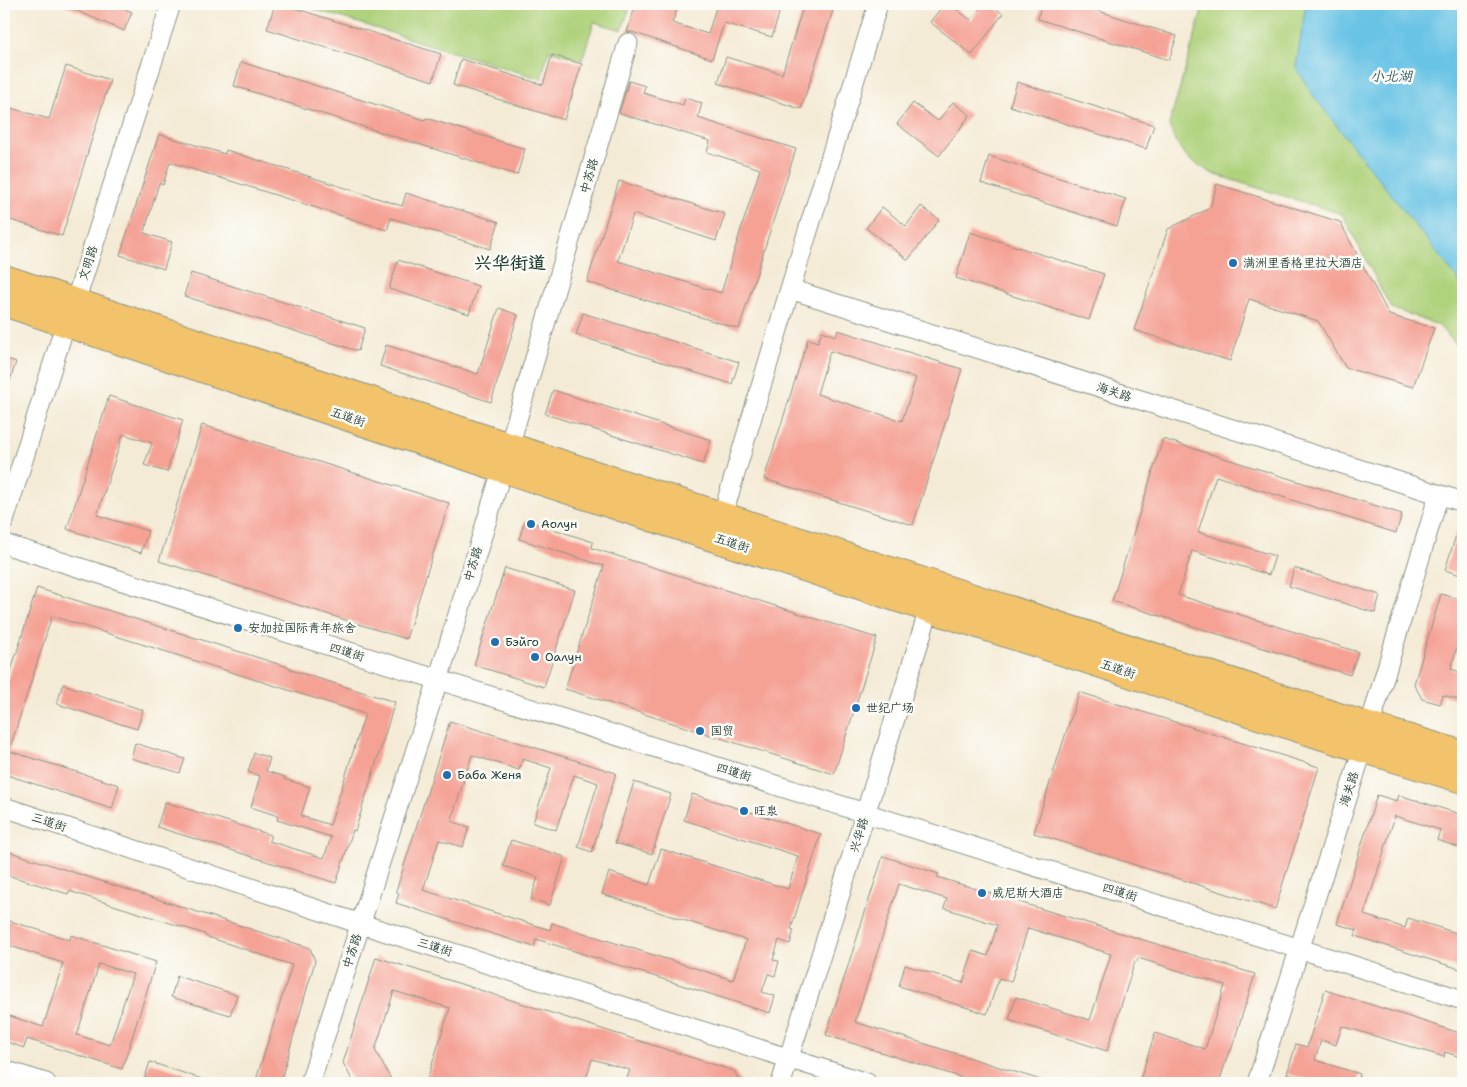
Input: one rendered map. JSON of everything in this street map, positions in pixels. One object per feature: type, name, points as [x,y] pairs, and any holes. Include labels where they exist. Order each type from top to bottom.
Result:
[{"type":"highway","name":"五道街","points":[[4,279],[71,313],[505,458],[1366,737],[1463,779]]},
{"type":"highway","name":"五道街","points":[[4,302],[71,313]]},
{"type":"highway","name":"五道街","points":[[1366,737],[1463,756]]},
{"type":"street","name":"文明路","points":[[4,521],[61,338],[71,313],[171,4]]},
{"type":"street","points":[[726,504],[878,4]]},
{"type":"street","name":"中苏路","points":[[310,1083],[438,680],[628,43]]},
{"type":"street","name":"海关路","points":[[790,289],[1463,502]]},
{"type":"street","name":"海关路","points":[[1257,1083],[1366,737],[1439,494]]},
{"type":"street","name":"四道街","points":[[4,544],[1463,1000]]},
{"type":"street","name":"兴华路","points":[[781,1083],[933,597]]},
{"type":"street","name":"三道街","points":[[4,807],[361,924],[867,1083]]},
{"type":"street","points":[[4,1070],[46,1083]]},
{"type":"green space","points":[[297,4],[631,4],[622,30],[594,22],[582,60],[549,50],[541,79]]},
{"type":"green space","points":[[1204,4],[1306,4],[1296,67],[1463,283],[1463,352],[1438,325],[1391,308],[1342,214],[1213,174],[1187,158],[1174,139],[1169,125]]},
{"type":"water","name":"小北湖","points":[[1306,4],[1463,4],[1463,286],[1314,97],[1296,67]]},
{"type":"building","points":[[61,4],[113,4],[132,12],[124,31]]},
{"type":"building","points":[[275,4],[281,4],[441,54],[433,81],[267,29]]},
{"type":"building","points":[[636,4],[679,4],[672,23],[708,34],[717,4],[758,4],[780,10],[772,37],[724,23],[712,59],[632,32],[627,32]]},
{"type":"building","points":[[804,4],[835,4],[801,109],[718,83],[726,57],[782,74]]},
{"type":"building","points":[[944,4],[949,4],[971,20],[983,4],[990,4],[1003,14],[972,55],[930,22]]},
{"type":"building","points":[[1041,4],[1077,4],[1177,36],[1169,60],[1038,19]]},
{"type":"building","points":[[552,55],[582,64],[564,120],[453,85],[461,59],[543,85]]},
{"type":"building","points":[[241,62],[425,120],[426,118],[525,149],[517,175],[234,86]]},
{"type":"building","points":[[66,66],[110,80],[62,236],[4,218],[4,106],[49,119]]},
{"type":"building","points":[[629,81],[645,86],[643,93],[683,105],[685,98],[702,103],[698,118],[796,149],[739,329],[587,282],[619,181],[725,214],[716,241],[633,214],[618,261],[721,293],[760,169],[707,152],[710,141],[619,113]]},
{"type":"building","points":[[1017,82],[1154,125],[1146,149],[1010,106]]},
{"type":"building","points":[[953,102],[970,115],[939,156],[897,124],[913,103],[938,121]]},
{"type":"building","points":[[159,134],[225,154],[226,150],[402,206],[406,193],[499,222],[490,249],[391,218],[387,230],[170,162],[163,185],[159,183],[144,233],[172,242],[164,269],[120,255]]},
{"type":"building","points":[[989,156],[1126,199],[1117,226],[981,183]]},
{"type":"building","points":[[1217,184],[1340,222],[1389,315],[1434,328],[1413,387],[1346,368],[1318,321],[1249,299],[1230,361],[1134,330],[1168,229],[1210,208]]},
{"type":"building","points":[[921,206],[939,220],[908,260],[866,228],[882,207],[906,226]]},
{"type":"building","points":[[970,232],[1104,274],[1089,320],[956,278]]},
{"type":"building","points":[[398,260],[478,286],[469,314],[389,289]]},
{"type":"building","points":[[191,273],[365,328],[358,351],[184,296]]},
{"type":"building","points":[[499,308],[518,315],[491,402],[380,366],[386,345],[478,374]]},
{"type":"building","points":[[583,313],[739,362],[732,384],[576,335]]},
{"type":"building","points":[[838,330],[962,369],[913,525],[764,479],[808,339],[818,342],[822,331],[836,336]],"holes":[[[830,351],[916,378],[902,421],[817,394]]]},
{"type":"building","points":[[4,358],[16,362],[6,393],[4,393]]},
{"type":"building","points":[[553,390],[711,440],[703,464],[545,414]]},
{"type":"building","points":[[109,396],[183,420],[167,472],[144,465],[152,443],[123,434],[97,515],[148,531],[141,553],[67,529]]},
{"type":"building","points":[[202,425],[449,503],[406,639],[159,561]]},
{"type":"building","points":[[1163,439],[1402,514],[1396,533],[1216,476],[1198,532],[1275,556],[1269,575],[1192,551],[1178,595],[1358,652],[1350,675],[1112,601]]},
{"type":"building","points":[[1461,519],[1463,520],[1463,576],[1445,570]]},
{"type":"building","points":[[525,520],[593,542],[592,548],[877,638],[834,774],[565,689],[604,566],[519,539]]},
{"type":"building","points":[[505,568],[575,590],[544,687],[474,665]]},
{"type":"building","points":[[1294,568],[1380,595],[1375,613],[1289,586]]},
{"type":"building","points":[[37,588],[395,702],[355,831],[353,830],[336,883],[157,827],[165,802],[271,835],[269,841],[324,858],[331,837],[277,820],[278,816],[251,807],[260,776],[248,772],[254,753],[270,758],[266,771],[310,787],[301,816],[330,825],[365,714],[52,616],[9,751],[119,785],[112,809],[4,774],[4,693]]},
{"type":"building","points":[[1441,594],[1463,600],[1463,645],[1458,643],[1451,669],[1463,673],[1463,701],[1443,695],[1440,704],[1422,699],[1414,684]]},
{"type":"building","points":[[63,684],[143,710],[137,729],[57,704]]},
{"type":"building","points":[[1079,692],[1319,767],[1275,909],[1034,833]]},
{"type":"building","points":[[450,721],[616,773],[592,852],[578,847],[598,783],[574,775],[556,830],[533,823],[551,768],[523,759],[519,770],[472,755],[451,821],[469,827],[463,847],[439,840],[423,890],[550,930],[552,923],[733,980],[746,940],[602,894],[609,872],[649,885],[661,849],[788,889],[798,856],[684,820],[692,794],[821,834],[791,929],[794,930],[790,944],[779,940],[773,960],[779,961],[775,976],[768,974],[762,992],[775,996],[770,1013],[536,939],[534,947],[396,903],[399,893],[396,891]]},
{"type":"building","points":[[135,743],[185,759],[180,773],[131,758]]},
{"type":"building","points":[[634,782],[671,794],[652,854],[615,843]]},
{"type":"building","points":[[1377,795],[1397,801],[1399,795],[1463,815],[1463,849],[1437,840],[1440,830],[1395,816],[1364,915],[1405,928],[1408,918],[1463,935],[1463,970],[1355,936],[1357,930],[1337,924]]},
{"type":"building","points":[[511,840],[565,857],[550,905],[531,899],[538,877],[503,866]]},
{"type":"building","points":[[4,850],[310,948],[315,961],[280,1083],[255,1083],[292,965],[205,936],[205,934],[69,891],[68,894],[4,874]]},
{"type":"building","points":[[883,856],[939,874],[937,877],[1255,974],[1219,1083],[1139,1083],[1155,1033],[1205,1049],[1225,985],[1138,958],[1137,962],[1135,961],[1107,1051],[1009,1020],[1016,997],[1090,1020],[1111,954],[1028,928],[1011,982],[999,978],[987,1014],[899,986],[905,965],[963,983],[973,951],[988,956],[997,925],[944,908],[947,899],[899,884],[855,1022],[1044,1081],[1044,1083],[979,1083],[826,1035]]},
{"type":"building","points":[[4,919],[70,940],[71,935],[156,962],[122,1069],[27,1039],[24,1048],[4,1041],[4,1014],[43,1027],[63,963],[4,944]],"holes":[[[99,964],[133,974],[110,1045],[77,1035]]]},
{"type":"building","points":[[376,957],[734,1071],[741,1083],[625,1083],[630,1070],[592,1059],[585,1083],[426,1083],[450,1008],[394,991],[375,1050],[393,1083],[354,1083],[343,1063]]},
{"type":"building","points":[[177,976],[237,995],[230,1015],[171,997]]},
{"type":"building","points":[[1325,990],[1463,1034],[1463,1058],[1445,1052],[1444,1057],[1342,1026],[1336,1045],[1321,1040],[1315,1060],[1360,1074],[1357,1083],[1319,1083],[1287,1074],[1296,1044],[1307,1047]]},
{"type":"building","points":[[150,1062],[208,1081],[208,1083],[143,1083]]},
{"type":"place","name":"满洲里香格里拉大酒店","points":[[1233,263]]},
{"type":"place","name":"Аолун","points":[[531,524]]},
{"type":"place","name":"安加拉国际青年旅舍","points":[[238,628]]},
{"type":"place","name":"Бэйго","points":[[495,642]]},
{"type":"place","name":"Оалун","points":[[535,657]]},
{"type":"place","name":"世纪广场","points":[[856,708]]},
{"type":"place","name":"国贸","points":[[700,731]]},
{"type":"place","name":"Баба Женя","points":[[447,775]]},
{"type":"place","name":"旺泉","points":[[744,811]]},
{"type":"place","name":"威尼斯大酒店","points":[[982,893]]},
{"type":"district","name":"兴华街道","points":[[510,263]]}]
